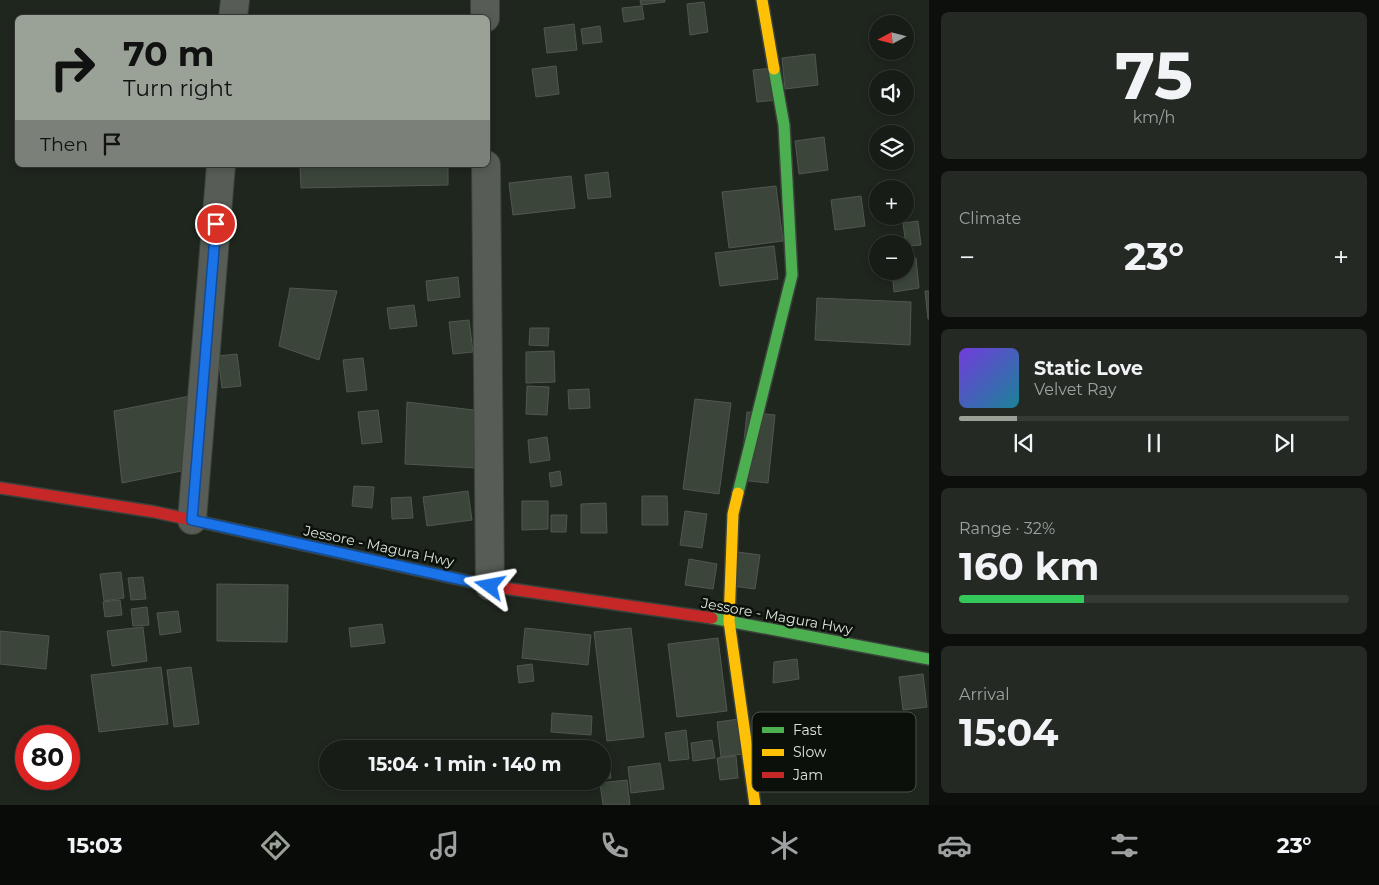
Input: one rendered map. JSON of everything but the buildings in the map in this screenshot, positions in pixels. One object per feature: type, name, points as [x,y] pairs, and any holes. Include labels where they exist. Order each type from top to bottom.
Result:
[{"type":"main road","points":[[752,778],[729,621],[734,514],[792,275],[784,125],[762,0]]},
{"type":"main road","name":"Jessore - Magura Hwy","points":[[0,488],[155,512],[490,586],[729,621],[929,659]]},
{"type":"main road","points":[[754,792],[756,805]]},
{"type":"street","points":[[233,15],[234,0]]},
{"type":"street","points":[[485,0],[485,15]]},
{"type":"street","points":[[192,520],[221,167]]},
{"type":"street","points":[[486,167],[490,586]]},
{"type":"traffic: fast","points":[[738,493],[792,275],[784,125],[774,69]]},
{"type":"traffic: fast","points":[[192,520],[426,572]]},
{"type":"traffic: fast","points":[[712,618],[929,659]]},
{"type":"traffic: slow","points":[[762,0],[774,69]]},
{"type":"traffic: slow","points":[[738,493],[733,514],[729,621],[752,784]]},
{"type":"traffic: slow","points":[[753,792],[755,805]]},
{"type":"traffic: jam","points":[[0,488],[155,512],[192,520]]},
{"type":"traffic: jam","points":[[426,572],[490,586],[712,618]]},
{"type":"route","points":[[216,224],[192,520],[490,586]]}]
